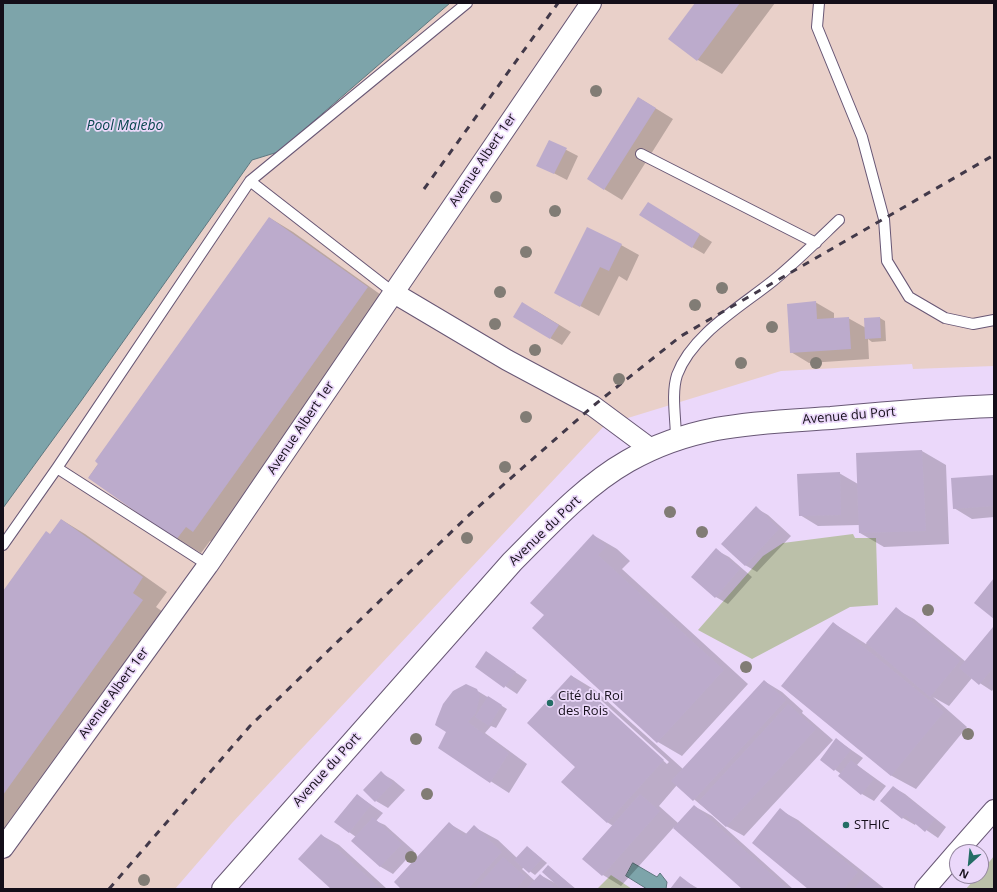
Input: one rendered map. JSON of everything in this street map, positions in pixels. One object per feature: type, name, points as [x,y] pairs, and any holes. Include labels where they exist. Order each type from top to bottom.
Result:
[{"type":"main road","name":"Avenue du Port","points":[[223,889],[512,562],[554,520],[592,486],[627,461],[676,439],[725,426],[994,406]]},
{"type":"street","name":"Avenue Albert 1er","points":[[3,848],[208,565],[591,3]]},
{"type":"street","points":[[394,293],[507,360],[593,406],[651,449]]},
{"type":"street","points":[[964,844],[994,810]]},
{"type":"street","points":[[925,889],[949,861]]},
{"type":"lane","points":[[3,545],[57,468],[250,181],[467,3]]},
{"type":"lane","points":[[819,3],[817,27],[862,137],[884,219],[887,261],[909,297],[945,318],[973,324],[994,320]]},
{"type":"lane","points":[[641,154],[816,243]]},
{"type":"lane","points":[[250,181],[394,293]]},
{"type":"lane","points":[[676,439],[675,392],[677,376],[686,356],[724,318],[775,279],[840,220]]},
{"type":"lane","points":[[57,468],[208,565]]},
{"type":"shaded area","points":[[450,3],[994,3],[994,366],[913,369],[912,364],[781,371],[605,425],[232,823],[175,889],[3,889],[3,508],[252,160],[278,152]]},
{"type":"shaded area","points":[[853,534],[855,538],[876,538],[878,605],[850,607],[752,659],[698,630],[763,556],[783,543]]},
{"type":"shaded area","points":[[994,856],[994,889],[966,889],[970,884],[989,884],[989,862]]},
{"type":"shaded area","points":[[611,875],[632,889],[597,889]]},
{"type":"water","name":"Pool Malebo","points":[[3,3],[450,3],[278,152],[252,160],[3,508]]},
{"type":"water","points":[[633,863],[657,877],[660,873],[667,882],[666,889],[647,889],[626,876]]},
{"type":"building","points":[[695,3],[740,3],[697,61],[668,39]]},
{"type":"building","points":[[638,97],[656,108],[604,190],[587,179]]},
{"type":"building","points":[[549,140],[567,148],[554,174],[536,166]]},
{"type":"building","points":[[648,202],[700,234],[692,248],[639,215]]},
{"type":"building","points":[[269,217],[368,287],[193,532],[186,527],[176,540],[88,478],[98,464],[95,461]]},
{"type":"building","points":[[587,227],[622,244],[609,271],[600,267],[580,307],[554,293]]},
{"type":"building","points":[[816,301],[817,319],[849,317],[851,349],[790,353],[787,304]]},
{"type":"building","points":[[522,302],[559,325],[550,339],[513,317]]},
{"type":"building","points":[[880,317],[881,338],[865,339],[864,318]]},
{"type":"building","points":[[922,450],[926,531],[859,533],[856,453]]},
{"type":"building","points":[[840,472],[841,515],[799,516],[797,474]]},
{"type":"building","points":[[994,475],[994,506],[953,509],[951,478]]},
{"type":"building","points":[[756,506],[779,529],[745,566],[721,544]]},
{"type":"building","points":[[61,519],[143,577],[133,593],[143,600],[3,795],[3,591],[46,531],[50,534]]},
{"type":"building","points":[[593,534],[606,547],[598,555],[724,670],[657,743],[532,628],[544,615],[530,603]]},
{"type":"building","points":[[716,548],[740,569],[715,598],[691,577]]},
{"type":"building","points":[[994,578],[994,619],[974,603]]},
{"type":"building","points":[[896,607],[960,661],[930,697],[866,643]]},
{"type":"building","points":[[833,622],[944,712],[891,776],[781,686]]},
{"type":"building","points":[[993,627],[994,667],[979,685],[959,668]]},
{"type":"building","points":[[486,651],[516,672],[504,688],[475,667]]},
{"type":"building","points":[[571,675],[664,760],[607,823],[561,782],[575,767],[527,723]]},
{"type":"building","points":[[994,676],[994,687],[989,683]]},
{"type":"building","points":[[764,680],[786,700],[693,801],[671,781]]},
{"type":"building","points":[[466,684],[477,689],[480,696],[476,713],[468,722],[509,753],[490,783],[438,748],[446,732],[435,725],[443,704],[453,691]]},
{"type":"building","points":[[488,696],[502,705],[489,726],[475,717]]},
{"type":"building","points":[[788,704],[816,729],[726,827],[698,802]]},
{"type":"building","points":[[836,738],[851,750],[834,771],[820,760]]},
{"type":"building","points":[[851,760],[874,779],[861,795],[838,776]]},
{"type":"building","points":[[381,771],[393,783],[375,802],[363,790]]},
{"type":"building","points":[[893,786],[935,819],[925,832],[905,815],[902,819],[880,801]]},
{"type":"building","points":[[357,794],[371,805],[349,833],[334,822]]},
{"type":"building","points":[[640,794],[660,811],[602,876],[582,859]]},
{"type":"building","points":[[694,805],[788,889],[742,889],[673,828]]},
{"type":"building","points":[[780,808],[858,872],[844,889],[808,889],[752,843]]},
{"type":"building","points":[[373,817],[402,844],[380,867],[351,841]]},
{"type":"building","points":[[449,822],[464,836],[474,825],[502,852],[468,889],[401,889],[394,882]]},
{"type":"building","points":[[321,834],[381,889],[331,889],[298,859]]},
{"type":"building","points":[[527,846],[542,859],[529,873],[514,860]]},
{"type":"building","points":[[503,857],[526,877],[516,889],[475,889]]},
{"type":"building","points":[[548,865],[575,889],[561,889],[542,872]]},
{"type":"building","points":[[540,874],[557,889],[526,889]]},
{"type":"building","points":[[865,875],[883,889],[854,889]]},
{"type":"building","points":[[680,876],[697,889],[670,889]]},
{"type":"railway","points":[[424,189],[558,3]]},
{"type":"railway","points":[[109,889],[250,726],[469,515],[593,406],[681,336],[994,155]]},
{"type":"place","name":"Cité du Roi des Rois","points":[[550,703]]},
{"type":"place","name":"STHIC","points":[[846,825]]}]
